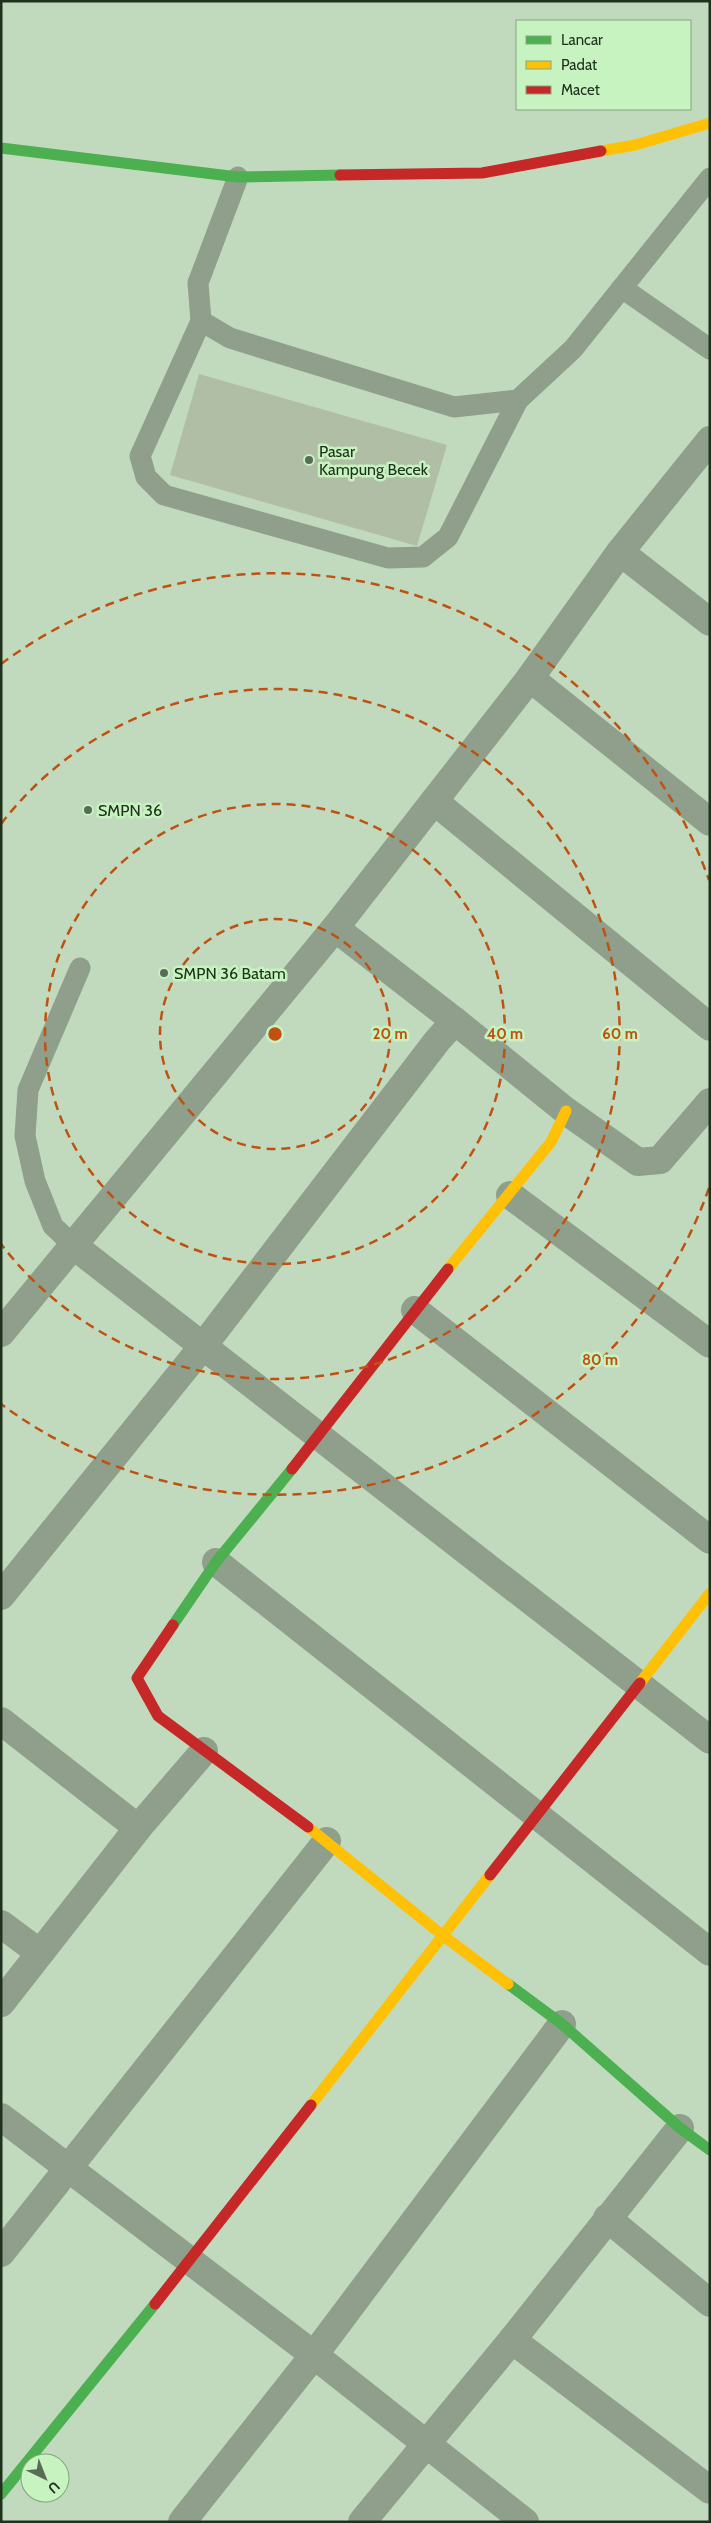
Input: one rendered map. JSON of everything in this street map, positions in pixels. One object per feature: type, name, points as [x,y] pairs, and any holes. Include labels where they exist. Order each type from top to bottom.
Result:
[{"type":"street","points":[[1,148],[238,177],[482,173],[635,145],[710,123]]},
{"type":"street","points":[[1,1333],[335,928],[530,678],[620,552],[710,440]]},
{"type":"street","points":[[620,552],[710,622]]},
{"type":"street","points":[[530,678],[710,822]]},
{"type":"street","points":[[434,801],[710,1027]]},
{"type":"street","points":[[335,928],[455,1021],[566,1111],[638,1162],[660,1160],[710,1102]]},
{"type":"street","points":[[1,1596],[203,1346],[437,1041],[455,1021]]},
{"type":"street","points":[[566,1111],[551,1142],[415,1310],[318,1437],[216,1562],[136,1678],[158,1716],[327,1841],[442,1934],[562,2024],[680,2128],[710,2150]]},
{"type":"street","points":[[510,1195],[710,1344]]},
{"type":"street","points":[[74,1246],[710,1740]]},
{"type":"street","points":[[415,1310],[710,1540]]},
{"type":"street","points":[[216,1562],[710,1952]]},
{"type":"street","points":[[1,2494],[190,2260],[442,1934],[537,1817],[638,1683],[710,1593]]},
{"type":"street","points":[[1,1721],[138,1828]]},
{"type":"street","points":[[1,2003],[138,1828],[204,1751]]},
{"type":"street","points":[[1,2253],[327,1841]]},
{"type":"street","points":[[1,1924],[40,1953]]},
{"type":"street","points":[[182,2522],[314,2355],[562,2024]]},
{"type":"street","points":[[1,2117],[314,2355],[525,2522]]},
{"type":"street","points":[[362,2522],[512,2340],[680,2128]]},
{"type":"street","points":[[607,2218],[710,2303]]},
{"type":"street","points":[[512,2340],[710,2490]]},
{"type":"lane","points":[[238,177],[198,283],[201,321],[140,456],[146,477],[164,495],[388,558],[423,557],[448,536],[518,400],[573,349],[710,178]]},
{"type":"lane","points":[[622,288],[710,349]]},
{"type":"lane","points":[[201,321],[230,338],[454,407],[518,400]]},
{"type":"lane","points":[[74,1246],[53,1226],[35,1181],[25,1136],[28,1090],[80,968]]},
{"type":"building","name":"Pasar Kampung Becek","points":[[199,374],[447,445],[417,546],[170,475]]},
{"type":"traffic: fast","points":[[1,148],[238,177],[340,175]]},
{"type":"traffic: fast","points":[[173,1625],[216,1562],[292,1469]]},
{"type":"traffic: fast","points":[[508,1984],[562,2024],[680,2128],[710,2150]]},
{"type":"traffic: fast","points":[[1,2494],[155,2304]]},
{"type":"traffic: slow","points":[[601,151],[635,145],[710,123]]},
{"type":"traffic: slow","points":[[448,1269],[551,1142],[566,1111]]},
{"type":"traffic: slow","points":[[640,1683],[710,1593]]},
{"type":"traffic: slow","points":[[308,1827],[441,1934],[508,1984]]},
{"type":"traffic: slow","points":[[311,2105],[490,1875]]},
{"type":"traffic: jam","points":[[340,175],[482,173],[601,151]]},
{"type":"traffic: jam","points":[[292,1469],[448,1269]]},
{"type":"traffic: jam","points":[[173,1625],[137,1678],[158,1716],[308,1827]]},
{"type":"traffic: jam","points":[[490,1875],[640,1683]]},
{"type":"traffic: jam","points":[[155,2304],[311,2105]]},
{"type":"place","name":"Pasar Kampung Becek","points":[[309,460]]},
{"type":"place","name":"SMPN 36","points":[[88,810]]},
{"type":"place","name":"SMPN 36 Batam","points":[[164,973]]}]
